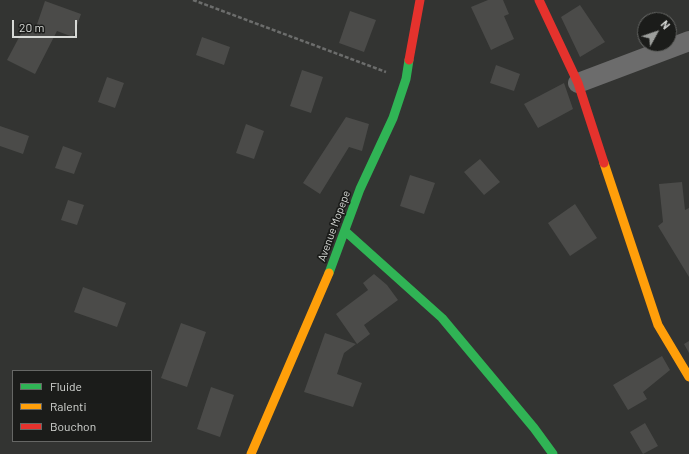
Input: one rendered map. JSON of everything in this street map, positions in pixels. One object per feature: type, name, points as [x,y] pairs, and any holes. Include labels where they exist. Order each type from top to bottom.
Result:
[{"type":"street","name":"Avenue Mopepe","points":[[251,454],[330,270],[360,189],[393,118],[406,79],[420,0]]},
{"type":"street","points":[[539,0],[578,83],[658,325],[689,377]]},
{"type":"street","points":[[578,83],[689,41]]},
{"type":"street","points":[[345,231],[442,318],[534,428],[553,454]]},
{"type":"path","points":[[193,0],[406,79]]},
{"type":"building","points":[[488,0],[503,0],[509,14],[504,16],[514,39],[491,50],[471,7]]},
{"type":"building","points":[[45,1],[81,14],[73,37],[57,31],[35,74],[7,60],[24,28],[34,33]]},
{"type":"building","points":[[580,5],[605,42],[580,57],[561,17]]},
{"type":"building","points":[[350,11],[376,20],[364,52],[339,43]]},
{"type":"building","points":[[202,37],[230,47],[224,65],[196,55]]},
{"type":"building","points":[[496,65],[520,74],[514,91],[490,83]]},
{"type":"building","points":[[302,70],[323,77],[311,113],[290,106]]},
{"type":"building","points":[[107,77],[124,83],[115,108],[98,102]]},
{"type":"building","points":[[564,83],[573,109],[538,128],[524,104]]},
{"type":"building","points":[[346,117],[369,124],[362,151],[349,147],[320,194],[303,183]]},
{"type":"building","points":[[246,124],[264,131],[254,159],[236,153]]},
{"type":"building","points":[[0,126],[29,136],[23,154],[0,146]]},
{"type":"building","points":[[63,146],[82,153],[74,174],[55,168]]},
{"type":"building","points":[[480,159],[500,182],[484,195],[464,172]]},
{"type":"building","points":[[410,175],[435,183],[424,214],[400,206]]},
{"type":"building","points":[[682,182],[685,210],[689,208],[689,277],[658,226],[663,222],[659,184]]},
{"type":"building","points":[[68,200],[84,205],[77,225],[61,220]]},
{"type":"building","points":[[575,204],[597,238],[570,256],[548,223]]},
{"type":"building","points":[[374,274],[387,285],[398,300],[364,325],[370,334],[357,344],[336,314],[368,290],[363,283]]},
{"type":"building","points":[[83,287],[126,303],[117,327],[74,312]]},
{"type":"building","points":[[181,323],[206,332],[187,387],[161,378]]},
{"type":"building","points":[[325,333],[356,344],[344,353],[337,374],[362,383],[353,407],[304,392]]},
{"type":"building","points":[[689,341],[689,353],[684,344]]},
{"type":"building","points":[[662,356],[670,370],[643,392],[647,399],[628,410],[613,385]]},
{"type":"building","points":[[211,387],[234,395],[220,437],[197,429]]},
{"type":"building","points":[[645,423],[658,446],[643,454],[630,432]]},
{"type":"traffic: fast","points":[[329,273],[360,189],[393,118],[406,79],[409,60]]},
{"type":"traffic: fast","points":[[345,231],[442,318],[534,428],[553,454]]},
{"type":"traffic: slow","points":[[604,163],[658,325],[689,377]]},
{"type":"traffic: slow","points":[[251,454],[329,273]]},
{"type":"traffic: jam","points":[[409,60],[420,0]]},
{"type":"traffic: jam","points":[[539,0],[578,83],[604,163]]}]
